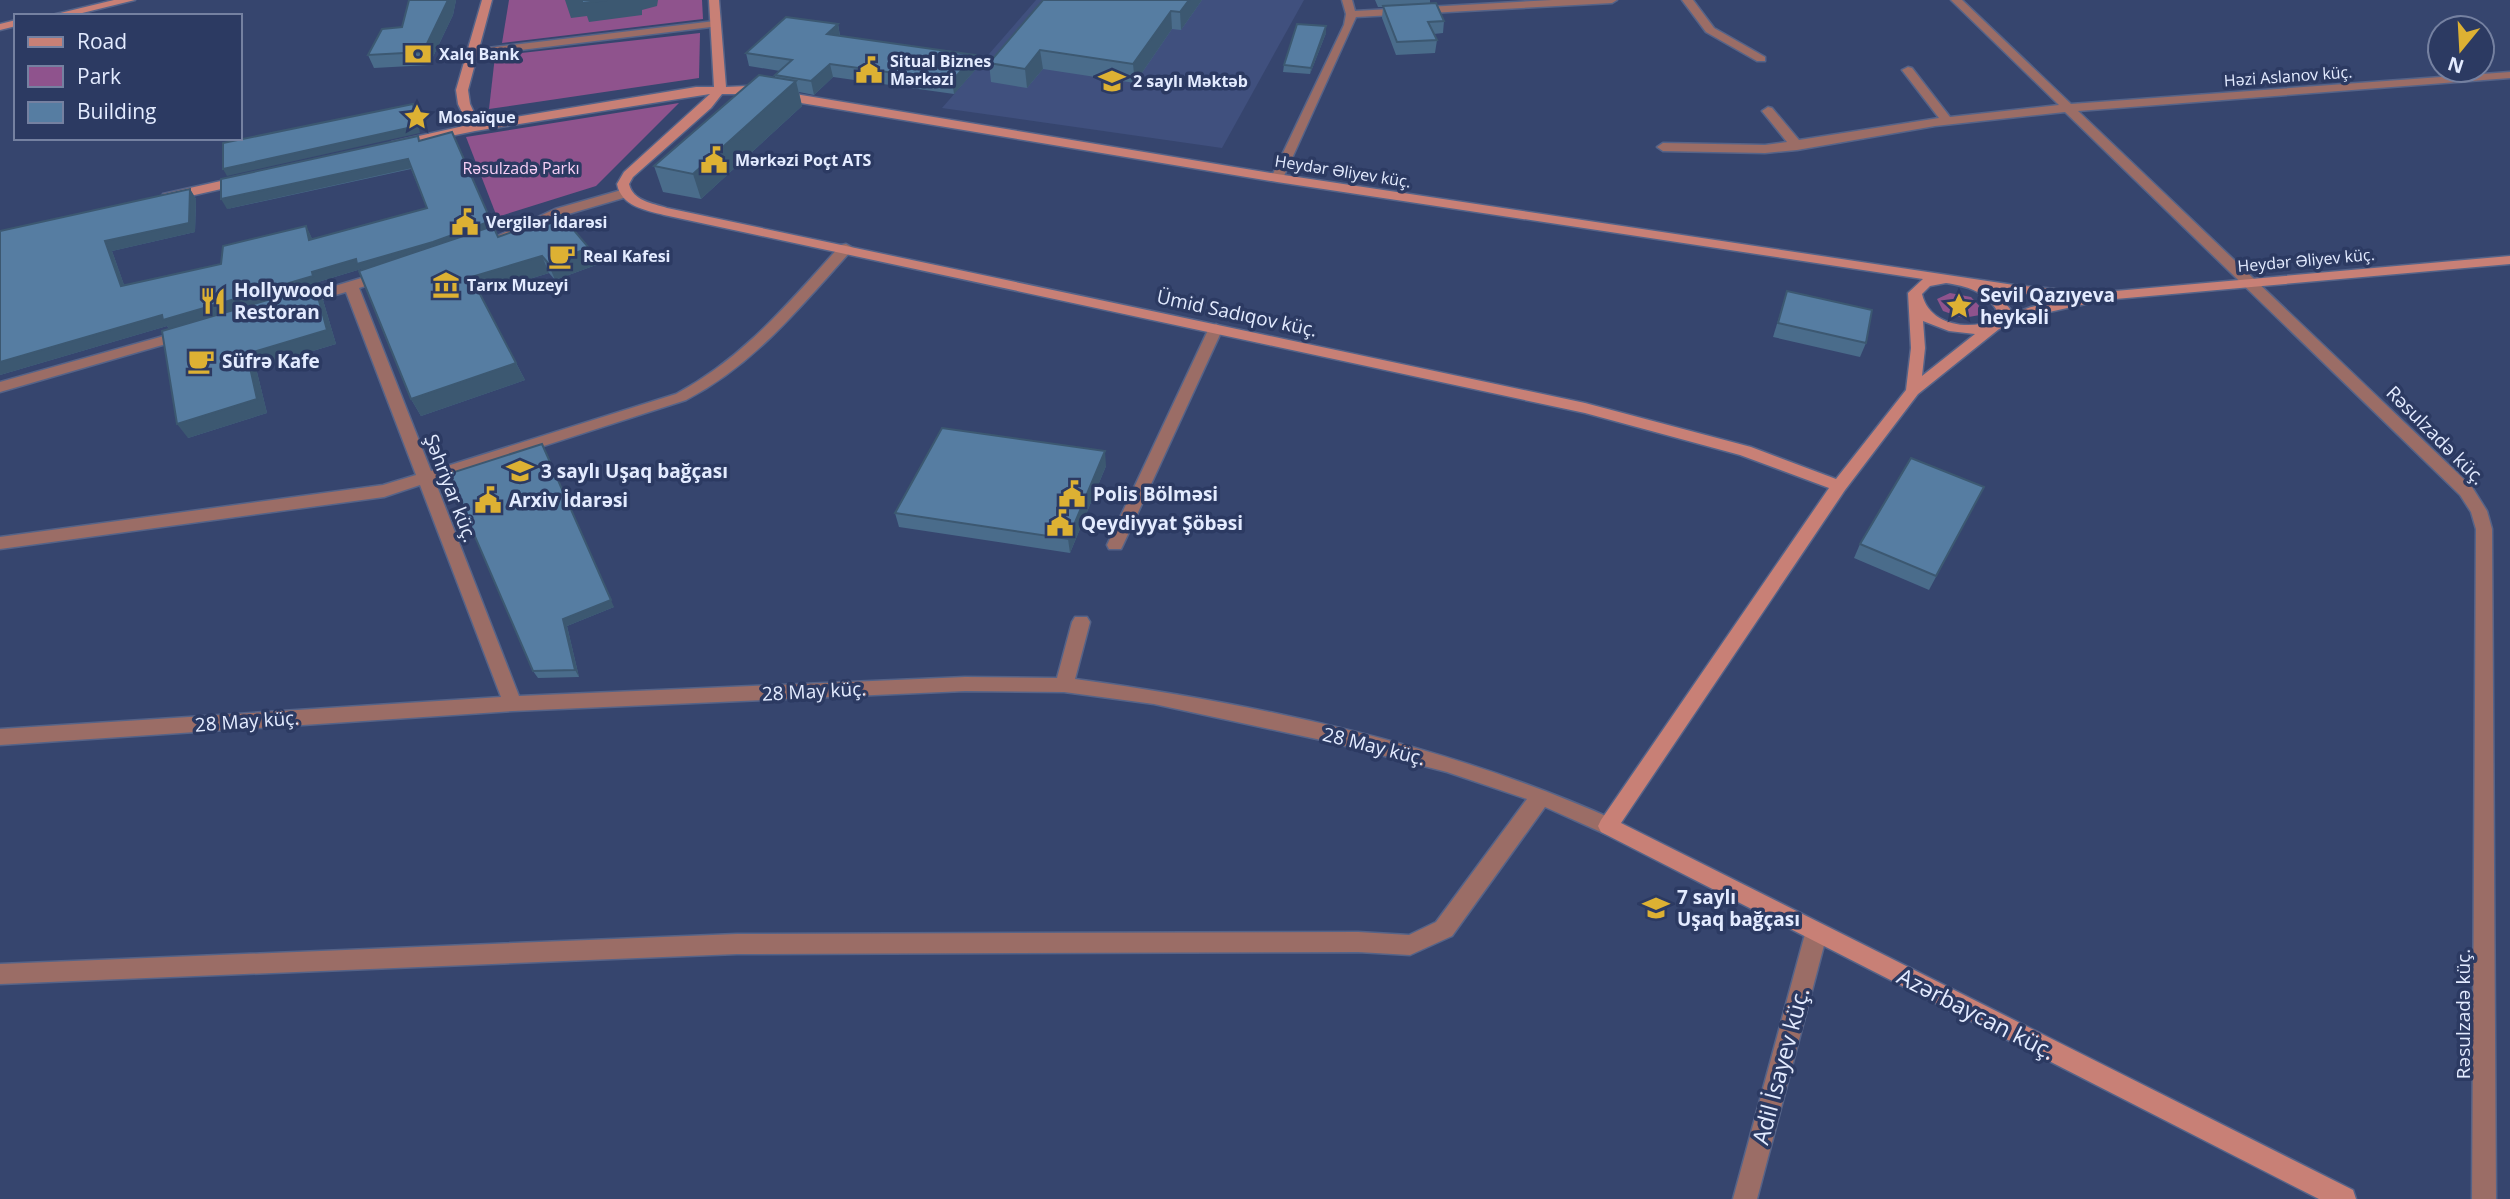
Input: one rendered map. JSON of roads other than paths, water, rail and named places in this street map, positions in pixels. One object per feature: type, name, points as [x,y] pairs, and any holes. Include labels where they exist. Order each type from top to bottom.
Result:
[{"type":"main road","points":[[63,14],[130,0]]},
{"type":"main road","points":[[475,127],[464,104],[462,90],[487,0]]},
{"type":"main road","points":[[625,193],[623,184],[628,175],[708,104],[720,89],[714,0]]},
{"type":"main road","name":"Heydər Əliyev küç.","points":[[381,148],[475,127],[720,89],[772,93],[1277,178],[1963,282]]},
{"type":"main road","points":[[150,201],[259,176]]},
{"type":"main road","name":"Ümid Sadıqov küç.","points":[[625,193],[638,202],[664,211],[1608,414],[1745,451],[1839,486]]},
{"type":"main road","name":"Heydər Əliyev küç.","points":[[2104,296],[2510,260]]},
{"type":"main road","points":[[1913,391],[1918,348],[1914,300],[1918,287],[1925,283],[1946,279],[2053,294],[2104,296]]},
{"type":"main road","points":[[1608,826],[1839,486],[1913,391],[2004,315],[1999,301],[1982,288],[1963,282]]},
{"type":"main road","points":[[1914,300],[1925,314],[1947,326],[1972,330],[1994,326],[2036,310],[2104,296]]},
{"type":"main road","name":"Azərbaycan küç.","points":[[1608,826],[1816,934],[2344,1199]]},
{"type":"street","points":[[1277,178],[1320,90],[1351,14],[1347,0]]},
{"type":"street","points":[[1351,14],[1612,0]]},
{"type":"street","points":[[1687,0],[1710,30],[1761,60]]},
{"type":"street","name":"Rəsulzadə küç.","points":[[1956,0],[2466,491],[2479,511],[2484,529],[2484,1199]]},
{"type":"street","points":[[471,53],[715,24]]},
{"type":"street","points":[[1909,71],[1947,121]]},
{"type":"street","name":"Həzi Aslanov küç.","points":[[1663,147],[1765,149],[1947,121],[2069,108],[2510,75]]},
{"type":"street","points":[[1768,111],[1797,146]]},
{"type":"street","points":[[487,243],[560,212],[625,193]]},
{"type":"street","points":[[0,543],[332,500],[425,480],[681,397],[710,384],[736,364],[846,248]]},
{"type":"street","points":[[286,305],[400,271]]},
{"type":"street","name":"Şəhriyar küç.","points":[[351,286],[513,704]]},
{"type":"street","points":[[1115,545],[1216,328]]},
{"type":"street","points":[[0,387],[195,331]]},
{"type":"street","points":[[1064,685],[1081,622]]},
{"type":"street","name":"28 May küç.","points":[[0,737],[513,704],[965,684],[1064,685],[1154,697],[1326,733],[1447,764],[1541,796],[1608,826]]},
{"type":"street","points":[[0,974],[737,944],[1410,945],[1444,929],[1541,796]]},
{"type":"street","name":"Adil İsayev küç.","points":[[1745,1199],[1816,934]]},
{"type":"place","name":"Xalq Bank","points":[[418,54]]},
{"type":"place","name":"Situal Biznes Mərkəzi","points":[[869,70]]},
{"type":"place","name":"2 saylı Məktəb","points":[[1112,81]]},
{"type":"place","name":"Mosaïque","points":[[417,117]]},
{"type":"place","name":"Mərkəzi Poçt ATS","points":[[714,160]]},
{"type":"place","name":"Vergilər İdarəsi","points":[[465,222]]},
{"type":"place","name":"Real Kafesi","points":[[562,256]]},
{"type":"place","name":"Tarıx Muzeyi","points":[[446,285]]},
{"type":"place","name":"Hollywood Restoran","points":[[213,301]]},
{"type":"place","name":"Sevil Qazıyeva heykəli","points":[[1959,306]]},
{"type":"place","name":"Süfrə Kafe","points":[[201,361]]},
{"type":"place","name":"3 saylı Uşaq bağçası","points":[[520,471]]},
{"type":"place","name":"Polis Bölməsi","points":[[1072,494]]},
{"type":"place","name":"Arxiv İdarəsi","points":[[488,500]]},
{"type":"place","name":"Qeydiyyat Şöbəsi","points":[[1060,523]]},
{"type":"place","name":"7 saylı Uşaq bağçası","points":[[1656,908]]},
{"type":"park label","name":"Rəsulzadə Parkı","points":[[521,168]]}]
